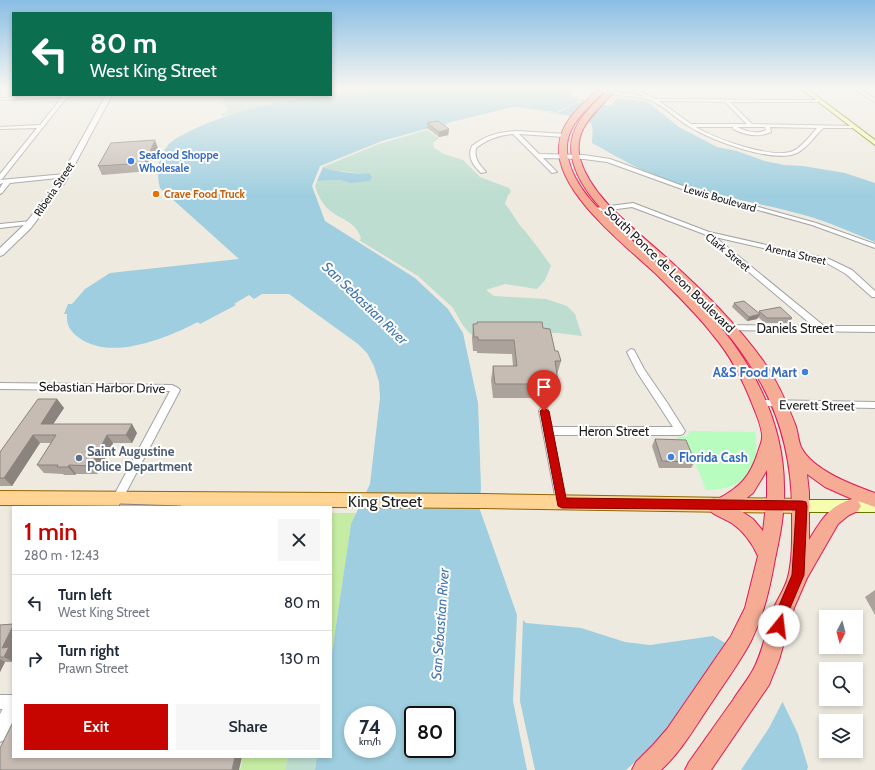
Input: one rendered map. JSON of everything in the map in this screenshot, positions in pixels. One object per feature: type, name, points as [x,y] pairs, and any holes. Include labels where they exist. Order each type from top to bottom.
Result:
[{"type":"highway","name":"South Ponce de Leon Boulevard","points":[[570,124],[564,135],[570,157],[574,182],[602,209],[716,329],[741,364],[760,403],[770,436],[776,480],[772,533],[758,597],[748,626],[734,651],[664,751],[644,770]]},
{"type":"highway","name":"South Ponce de Leon Boulevard","points":[[570,157],[575,136],[581,124]]},
{"type":"highway","name":"South Ponce de Leon Boulevard","points":[[602,209],[708,302],[733,328],[760,364],[790,428],[800,478],[802,506],[798,575]]},
{"type":"highway","points":[[718,505],[742,493],[752,482],[764,459],[770,436]]},
{"type":"highway","points":[[795,452],[802,461],[823,479],[843,489],[875,500]]},
{"type":"highway","points":[[718,505],[747,524],[755,533],[767,556]]},
{"type":"highway","points":[[697,770],[717,744],[761,678],[775,641],[784,608],[798,575],[832,519],[843,510],[852,506]]},
{"type":"main road","points":[[851,124],[875,143]]},
{"type":"main road","name":"King Street","points":[[0,498],[115,503],[483,501],[718,505],[775,504],[802,506]]},
{"type":"main road","points":[[802,506],[875,506]]},
{"type":"street","name":"Riberia Street","points":[[0,253],[31,223],[65,176],[93,124]]},
{"type":"street","points":[[690,125],[855,127]]},
{"type":"street","points":[[690,125],[718,139],[735,145],[764,153],[782,154],[797,151],[821,127]]},
{"type":"street","points":[[0,128],[42,126]]},
{"type":"street","points":[[0,178],[42,126]]},
{"type":"street","points":[[733,126],[739,130],[756,134],[768,132],[769,130],[767,126]]},
{"type":"street","points":[[483,172],[474,163],[472,156],[474,147],[491,137],[533,132],[564,135]]},
{"type":"street","points":[[515,133],[554,172]]},
{"type":"street","name":"Lewis Boulevard","points":[[538,156],[608,160],[681,187],[814,224],[875,246]]},
{"type":"street","points":[[0,182],[65,176]]},
{"type":"street","points":[[0,192],[8,181]]},
{"type":"street","name":"Clark Street","points":[[602,209],[633,205],[706,233],[821,328]]},
{"type":"street","points":[[0,226],[31,223]]},
{"type":"street","name":"Arenta Street","points":[[706,233],[827,260],[850,272],[875,295]]},
{"type":"street","name":"Daniels Street","points":[[716,329],[875,329]]},
{"type":"street","name":"Heron Street","points":[[549,431],[680,431],[640,370],[631,352]]},
{"type":"street","name":"Sebastian Harbor Drive","points":[[0,386],[164,386],[175,390],[115,503]]},
{"type":"street","name":"Everett Street","points":[[760,403],[780,405],[875,405]]},
{"type":"street","points":[[544,411],[562,503]]},
{"type":"street","points":[[0,702],[12,702]]},
{"type":"street","points":[[0,733],[12,709]]},
{"type":"green space","points":[[427,130],[439,138],[433,143],[434,148],[444,154],[463,160],[480,177],[509,188],[511,192],[508,195],[505,204],[551,266],[545,280],[537,289],[505,284],[486,290],[494,296],[546,299],[567,306],[575,314],[582,336],[557,333],[470,334],[462,324],[453,308],[418,276],[359,240],[361,239],[356,228],[331,212],[323,203],[315,186],[317,181],[340,180],[350,183],[365,174],[324,169],[323,167],[379,144]]},
{"type":"green space","points":[[690,431],[755,432],[756,457],[753,467],[740,482],[719,489],[706,490],[693,457],[676,437],[687,436]]},
{"type":"green space","points":[[332,513],[356,513],[351,524],[332,652]]},
{"type":"green space","points":[[243,758],[288,758],[285,770],[240,770]]},
{"type":"green space","points":[[288,758],[317,758],[315,770],[285,770]]},
{"type":"water","name":"San Sebastian River","points":[[207,124],[448,124],[382,141],[320,166],[312,186],[325,221],[415,278],[448,309],[463,333],[478,403],[481,488],[479,507],[517,615],[513,701],[527,770],[315,770],[317,758],[332,758],[332,652],[351,524],[370,484],[380,398],[379,382],[374,366],[367,353],[358,344],[289,294],[262,294],[254,299],[249,295],[234,304],[236,305],[200,324],[198,322],[171,335],[138,345],[106,347],[91,344],[78,337],[69,327],[67,314],[64,314],[68,304],[72,304],[85,289],[110,273],[239,259],[160,188],[158,166],[164,150],[177,138]]},
{"type":"water","points":[[591,124],[675,124],[717,147],[737,151],[765,161],[784,165],[803,166],[845,173],[875,183],[875,242],[804,215],[706,192],[663,179],[622,160],[592,143],[593,133]]},
{"type":"water","points":[[323,167],[345,172],[369,173],[372,177],[370,181],[350,183],[340,180],[317,181]]},
{"type":"water","points":[[523,620],[526,623],[581,628],[625,642],[650,645],[713,636],[727,644],[657,742],[626,770],[535,770],[520,701]]},
{"type":"water","points":[[772,680],[798,734],[808,767],[807,770],[711,770]]},
{"type":"pier","points":[[771,678],[774,679],[784,699],[769,728],[741,770],[709,770]]},
{"type":"building","points":[[428,124],[442,124],[449,129],[439,132]]},
{"type":"building","points":[[155,140],[145,163],[98,166],[111,143]]},
{"type":"building","points":[[744,301],[760,314],[749,317],[734,303]]},
{"type":"building","points":[[780,307],[792,318],[767,318],[759,311]]},
{"type":"building","points":[[477,322],[542,322],[543,328],[550,329],[555,351],[558,351],[561,361],[555,361],[558,382],[545,382],[546,384],[495,384],[493,366],[517,366],[514,340],[478,340],[478,337],[474,337],[473,324],[477,324]]},
{"type":"building","points":[[38,399],[57,399],[41,424],[132,424],[126,435],[107,435],[91,466],[69,465],[68,467],[57,467],[58,465],[37,465],[56,435],[33,435],[4,478],[0,478],[0,452]]},
{"type":"building","points":[[655,439],[686,440],[695,462],[662,461]]},
{"type":"building","points":[[120,504],[181,506],[119,506]]},
{"type":"building","points":[[12,624],[12,628],[2,648],[9,647],[4,657],[0,657],[0,625]]},
{"type":"building","points":[[12,724],[12,758],[235,758],[232,770],[0,770],[0,748]]},
{"type":"place","name":"Seafood Shoppe Wholesale","points":[[131,161]]},
{"type":"place","name":"Crave Food Truck","points":[[156,194]]},
{"type":"place","name":"A&S Food Mart","points":[[805,372]]},
{"type":"place","name":"Florida Cash","points":[[671,457]]},
{"type":"place","name":"Saint Augustine Police Department","points":[[79,458]]},
{"type":"route","points":[[544,411],[562,503],[723,505],[775,504],[802,506],[798,575],[784,608],[779,626]]}]
